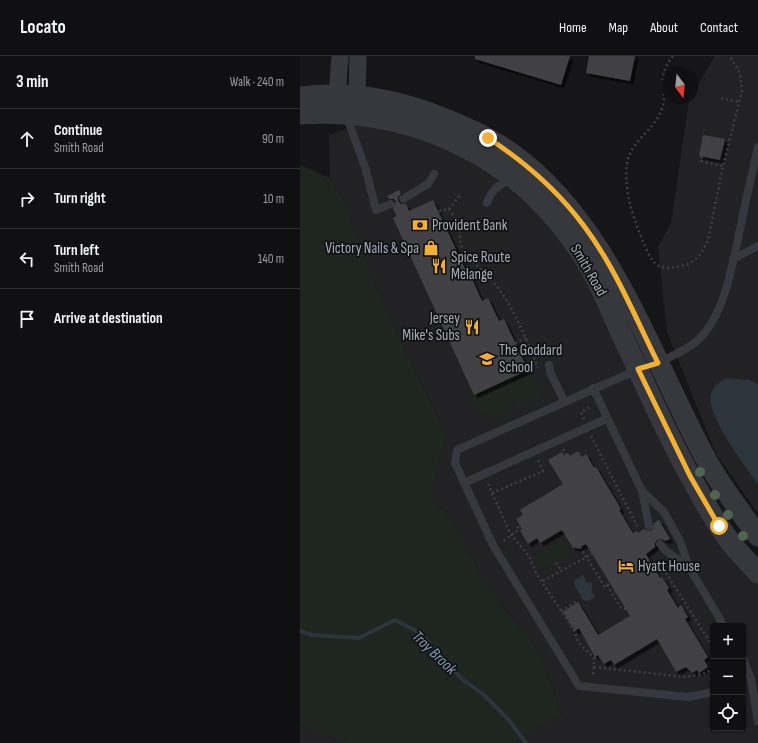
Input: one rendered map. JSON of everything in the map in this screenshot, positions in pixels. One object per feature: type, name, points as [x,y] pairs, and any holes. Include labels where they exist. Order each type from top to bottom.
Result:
[{"type":"street","points":[[340,56],[346,101]]},
{"type":"street","points":[[346,101],[358,56]]},
{"type":"street","name":"Smith Road","points":[[300,97],[346,101],[393,102],[427,112],[464,126],[511,153],[534,171],[568,205],[599,248],[648,366],[671,439],[693,482],[719,526],[737,550],[758,573]]},
{"type":"street","name":"Smith Road","points":[[300,114],[346,101],[385,119],[439,135],[484,157],[516,180],[539,200],[557,220],[588,265],[648,366],[758,536]]},
{"type":"lane","points":[[346,101],[376,210],[391,204]]},
{"type":"lane","points":[[710,693],[688,697],[579,686],[494,547],[455,463],[457,450],[593,388],[684,350],[694,342],[712,322],[721,304],[733,259],[758,147]]},
{"type":"lane","points":[[403,199],[428,184],[434,174]]},
{"type":"lane","points":[[487,203],[497,186],[504,182],[516,180]]},
{"type":"lane","points":[[733,259],[758,246]]},
{"type":"lane","points":[[549,365],[550,372],[564,402]]},
{"type":"lane","points":[[593,388],[606,419],[642,491],[649,526]]},
{"type":"lane","points":[[464,483],[606,419]]},
{"type":"lane","points":[[642,491],[664,512],[680,541],[689,567],[722,623]]},
{"type":"lane","points":[[660,544],[666,551],[689,567]]},
{"type":"lane","points":[[747,680],[758,721]]},
{"type":"path","points":[[673,56],[663,71],[662,110],[650,130],[631,152],[627,163],[630,203],[650,255],[656,264],[664,268],[685,266],[699,256],[708,240],[723,166],[742,91],[740,74],[730,56]]},
{"type":"path","points":[[721,98],[738,102]]},
{"type":"path","points":[[702,156],[701,161],[723,166]]},
{"type":"path","points":[[439,211],[449,209],[461,194]]},
{"type":"path","points":[[449,209],[459,223],[459,238],[466,254],[480,267],[502,294],[526,338],[540,373]]},
{"type":"path","points":[[515,343],[526,338]]},
{"type":"path","points":[[584,439],[592,436],[639,529]]},
{"type":"path","points":[[556,452],[570,446]]},
{"type":"path","points":[[563,449],[566,455]]},
{"type":"path","points":[[492,493],[543,471],[538,460],[544,457]]},
{"type":"path","points":[[488,484],[511,535],[528,556],[574,632],[578,642],[594,658],[592,687]]},
{"type":"path","points":[[506,545],[503,540],[520,529],[518,527],[520,526]]},
{"type":"path","points":[[580,547],[605,587],[611,583]]},
{"type":"path","points":[[543,581],[592,554]]},
{"type":"path","points":[[656,557],[664,566],[680,596],[682,595],[710,642]]},
{"type":"path","points":[[556,563],[561,570]]},
{"type":"path","points":[[607,585],[621,608],[637,607]]},
{"type":"path","points":[[561,611],[577,601]]},
{"type":"path","points":[[594,658],[600,657]]},
{"type":"path","points":[[594,667],[685,677],[703,674],[710,670]]},
{"type":"shaded area","points":[[715,56],[758,56],[758,513],[716,454],[667,332],[658,247],[671,223],[688,104],[698,104],[698,85]]},
{"type":"shaded area","points":[[365,122],[468,154],[562,234],[758,582],[758,743],[511,743],[562,715],[547,671],[532,642],[493,595],[445,510],[428,501],[446,434],[379,295],[344,201],[330,178],[329,135]]},
{"type":"shaded area","points":[[300,165],[330,178],[344,201],[379,295],[446,434],[429,501],[445,510],[493,595],[532,642],[547,671],[562,716],[511,743],[348,743],[300,726]]},
{"type":"shaded area","points":[[532,370],[544,396],[517,408],[505,382]]},
{"type":"shaded area","points":[[727,378],[749,380],[758,384],[758,484],[728,441],[711,404],[713,389]]},
{"type":"shaded area","points":[[503,383],[515,409],[492,419],[479,412],[472,397]]},
{"type":"shaded area","points":[[563,540],[571,554],[543,570],[535,557]]},
{"type":"shaded area","points":[[583,575],[587,583],[591,582],[593,586],[591,590],[595,597],[588,601],[583,600],[574,584],[575,580]]},
{"type":"shaded area","points":[[300,726],[348,743],[300,743]]},
{"type":"building","points":[[475,56],[570,56],[561,85],[475,59]]},
{"type":"building","points":[[589,56],[635,56],[630,81],[586,73]]},
{"type":"building","points":[[703,135],[725,139],[720,160],[699,156]]},
{"type":"building","points":[[399,190],[401,194],[398,197],[398,201],[401,204],[406,204],[409,211],[433,200],[466,271],[468,270],[482,301],[488,298],[499,321],[504,319],[528,370],[474,395],[393,218],[397,216],[393,209],[396,202],[394,199],[389,199],[387,196]]},
{"type":"building","name":"Hyatt House","points":[[578,451],[582,457],[586,454],[594,468],[596,467],[621,509],[619,510],[633,533],[637,531],[638,533],[644,529],[648,531],[652,530],[654,523],[659,520],[670,539],[665,541],[661,539],[657,540],[655,547],[646,554],[660,578],[662,577],[669,588],[667,590],[678,608],[681,605],[688,617],[685,619],[708,657],[704,660],[708,667],[699,673],[697,670],[692,673],[686,667],[676,672],[657,639],[614,665],[611,660],[604,664],[598,655],[595,657],[579,628],[575,631],[563,612],[578,602],[598,635],[630,616],[586,544],[577,549],[576,547],[573,548],[562,530],[540,543],[537,538],[528,544],[516,519],[523,515],[520,510],[563,484],[548,460],[562,452],[564,456],[568,453],[570,456]]},
{"type":"waterway","name":"Troy Brook","points":[[300,631],[312,635],[359,638],[395,620],[420,633],[462,679],[484,695],[508,719],[526,743]]},
{"type":"place","name":"Provident Bank","points":[[420,225]]},
{"type":"place","name":"Victory Nails & Spa","points":[[431,248]]},
{"type":"place","name":"Spice Route Melange","points":[[439,266]]},
{"type":"place","name":"Jersey Mike's Subs","points":[[472,327]]},
{"type":"place","name":"The Goddard School","points":[[487,359]]},
{"type":"place","name":"Hyatt House","points":[[626,566]]},
{"type":"route","points":[[488,138],[511,153],[534,171],[568,205],[599,248],[658,363],[638,369],[690,476],[719,526]]}]
